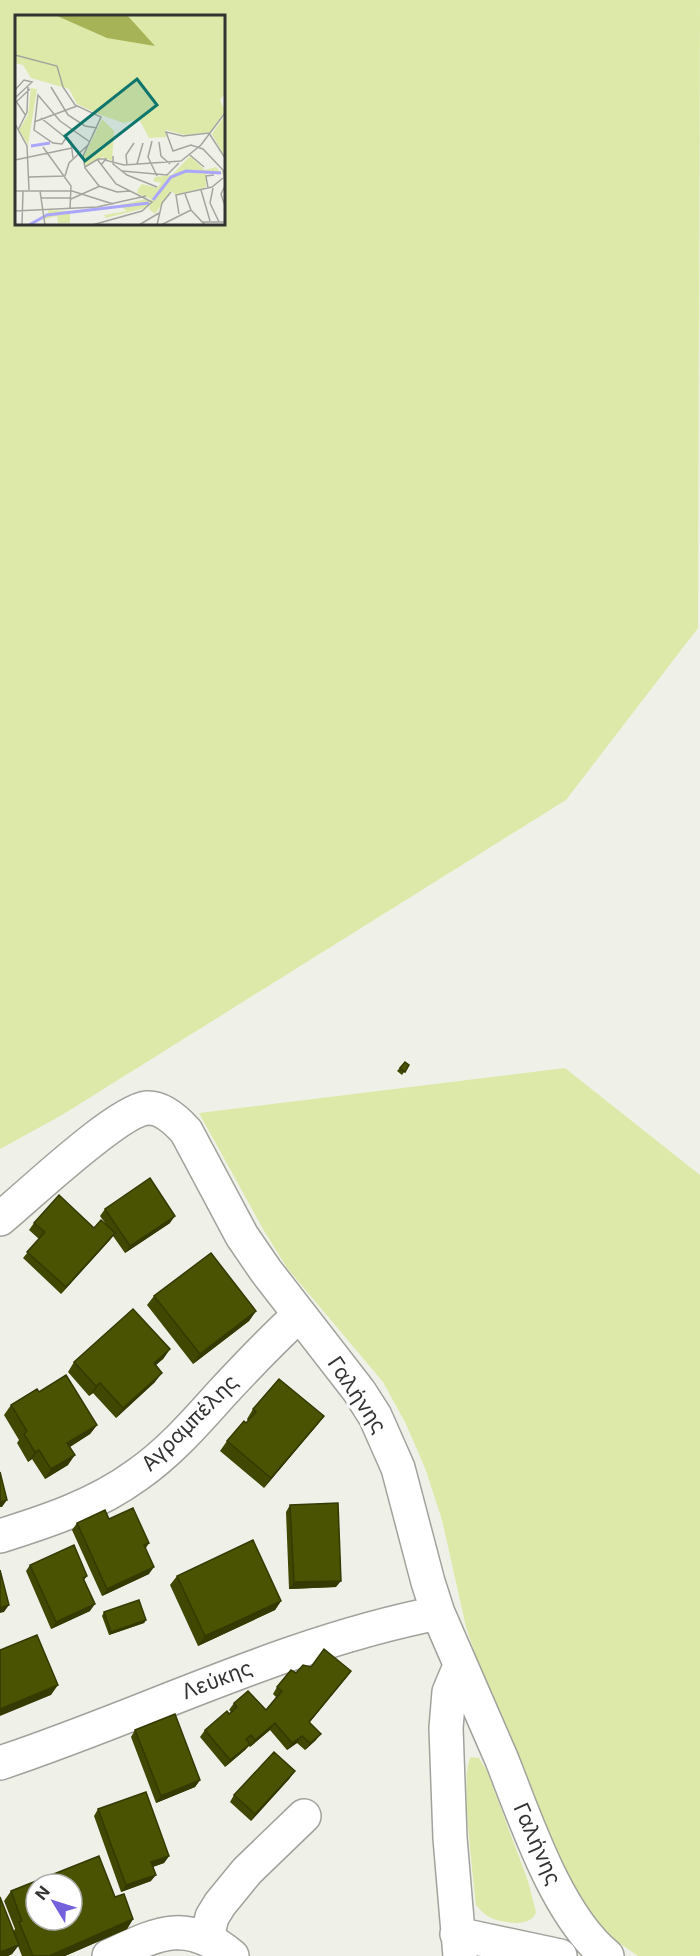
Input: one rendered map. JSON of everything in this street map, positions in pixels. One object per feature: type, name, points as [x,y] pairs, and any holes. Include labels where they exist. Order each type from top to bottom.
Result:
[{"type":"street","name":"Γαλήνης","points":[[0,1219],[117,1121],[142,1109],[159,1110],[177,1121],[188,1134],[242,1236],[299,1315],[359,1391],[383,1432],[404,1490],[422,1563],[438,1613],[460,1666],[555,1883],[580,1929],[607,1956]]},
{"type":"street","name":"Αγραμπέλης","points":[[0,1536],[80,1507],[138,1475],[178,1440],[264,1348],[299,1315]]},
{"type":"street","name":"Λεύκης","points":[[0,1763],[313,1645],[394,1622],[438,1613]]},
{"type":"street","points":[[460,1666],[449,1692],[446,1728],[450,1838],[458,1945],[560,1956]]},
{"type":"street","points":[[219,1947],[212,1917],[220,1904],[248,1871],[304,1816]]},
{"type":"street","points":[[109,1956],[156,1935],[181,1933],[219,1947]]},
{"type":"green space","points":[[0,0],[700,0],[698,628],[566,800],[62,1115],[0,1149]]},
{"type":"green space","points":[[565,1068],[700,1175],[700,1956],[638,1956],[615,1940],[599,1924],[566,1879],[508,1742],[476,1657],[466,1627],[442,1520],[425,1468],[406,1424],[383,1382],[287,1268],[199,1113]]},
{"type":"green space","points":[[471,1757],[479,1758],[487,1771],[528,1881],[536,1912],[529,1920],[509,1923],[496,1920],[476,1905],[466,1783]]},
{"type":"building","points":[[405,1062],[409,1065],[405,1072],[400,1068]]},
{"type":"building","points":[[150,1178],[175,1216],[130,1246],[105,1209]]},
{"type":"building","points":[[59,1195],[94,1228],[101,1220],[115,1233],[66,1287],[27,1252],[45,1232],[34,1223]]},
{"type":"building","points":[[211,1253],[256,1311],[200,1354],[154,1296]]},
{"type":"building","points":[[133,1309],[170,1349],[154,1363],[162,1373],[123,1408],[100,1383],[96,1386],[74,1362]]},
{"type":"building","points":[[66,1375],[97,1425],[67,1443],[75,1455],[51,1469],[39,1450],[35,1452],[24,1434],[27,1431],[11,1405],[37,1389],[39,1392]]},
{"type":"building","points":[[279,1379],[324,1416],[271,1478],[227,1441],[244,1421],[246,1423],[256,1412],[253,1409]]},
{"type":"building","points":[[0,1472],[7,1500],[0,1502]]},
{"type":"building","points":[[338,1503],[341,1581],[294,1582],[290,1505]]},
{"type":"building","points":[[133,1508],[149,1543],[144,1545],[154,1567],[107,1589],[77,1523],[105,1510],[109,1519]]},
{"type":"building","points":[[253,1540],[281,1601],[205,1636],[177,1576]]},
{"type":"building","points":[[74,1545],[87,1576],[83,1578],[95,1604],[56,1622],[30,1565]]},
{"type":"building","points":[[0,1570],[9,1605],[0,1608]]},
{"type":"building","points":[[139,1600],[146,1620],[111,1632],[104,1612]]},
{"type":"building","points":[[37,1635],[58,1685],[0,1709],[0,1650]]},
{"type":"building","points":[[324,1649],[351,1671],[309,1722],[321,1734],[310,1743],[302,1736],[292,1743],[275,1723],[255,1740],[251,1735],[246,1739],[250,1744],[230,1760],[205,1730],[227,1711],[229,1714],[237,1707],[234,1703],[248,1691],[266,1710],[282,1691],[277,1687],[291,1670],[296,1673],[303,1665],[311,1667]]},
{"type":"building","points":[[175,1714],[200,1780],[161,1796],[135,1730]]},
{"type":"building","points":[[274,1752],[295,1771],[255,1814],[234,1795]]},
{"type":"building","points":[[146,1792],[169,1856],[151,1862],[156,1875],[126,1885],[98,1809]]},
{"type":"building","points":[[99,1856],[115,1897],[124,1894],[133,1919],[49,1956],[33,1956],[19,1922],[22,1921],[11,1891],[24,1886],[24,1932],[84,1932],[84,1872],[59,1872]]},
{"type":"building","points":[[0,1897],[19,1945],[0,1952]]}]
